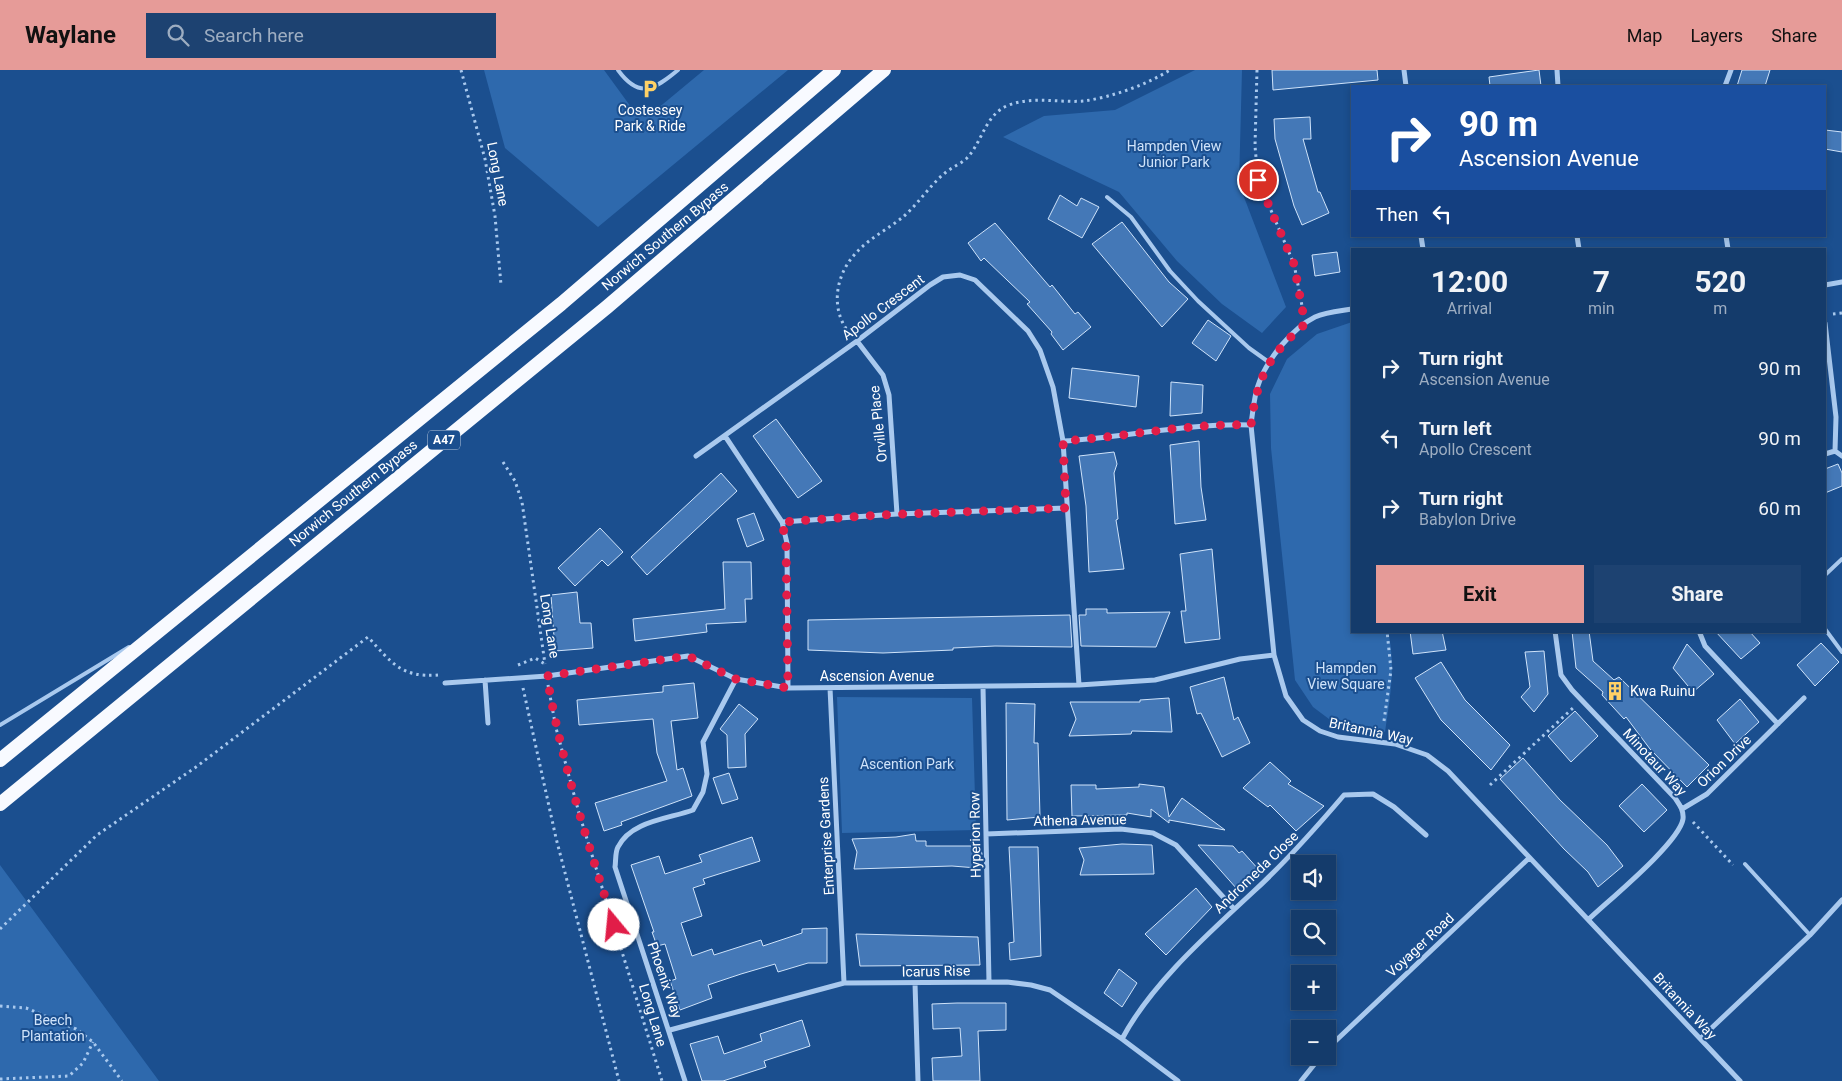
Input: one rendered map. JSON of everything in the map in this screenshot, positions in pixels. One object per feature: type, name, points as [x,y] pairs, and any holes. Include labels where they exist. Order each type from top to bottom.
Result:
[{"type":"highway","name":"Norwich Southern Bypass","points":[[0,760],[561,304],[834,70]]},
{"type":"highway","name":"Norwich Southern Bypass","points":[[0,804],[607,307],[884,70]]},
{"type":"street","points":[[1404,70],[1406,85]]},
{"type":"street","points":[[1557,70],[1558,85]]},
{"type":"street","points":[[1725,85],[1730,70]]},
{"type":"street","name":"Apollo Crescent","points":[[696,456],[943,277],[960,276],[975,280],[1028,332],[1040,350],[1053,387],[1063,441],[1078,685]]},
{"type":"street","points":[[1826,285],[1842,282]]},
{"type":"street","name":"Britannia Way","points":[[1351,309],[1316,317],[1305,324],[1280,348],[1260,378],[1254,399],[1251,425],[1274,655],[1286,696],[1302,720],[1320,731],[1338,737],[1395,744],[1427,755],[1448,771],[1528,859],[1588,919],[1740,1081]]},
{"type":"street","points":[[1826,331],[1836,417],[1836,451]]},
{"type":"street","name":"Orville Place","points":[[857,341],[883,375],[888,395],[897,514]]},
{"type":"street","points":[[1063,441],[1115,438],[1214,425],[1251,425]]},
{"type":"street","points":[[725,436],[782,522],[786,543],[788,688]]},
{"type":"street","points":[[1826,454],[1836,451]]},
{"type":"street","points":[[1836,451],[1842,456]]},
{"type":"street","points":[[782,522],[897,514],[1066,508]]},
{"type":"street","name":"Minotaur Way","points":[[1555,633],[1561,675],[1581,700],[1675,798],[1682,809],[1683,820],[1671,842],[1588,919]]},
{"type":"street","points":[[1700,633],[1705,646],[1778,724]]},
{"type":"street","name":"Ascension Avenue","points":[[445,683],[547,676],[688,656],[736,679],[788,688],[1078,685],[1155,680],[1240,659],[1274,655]]},
{"type":"street","name":"Phoenix Way","points":[[685,1081],[670,1030],[615,867],[617,848],[631,832],[648,823],[693,810],[704,792],[707,774],[703,742],[736,679]]},
{"type":"street","points":[[485,680],[488,723]]},
{"type":"street","name":"Hyperion Row","points":[[982,687],[989,982]]},
{"type":"street","name":"Enterprise Gardens","points":[[830,688],[844,984]]},
{"type":"street","name":"Orion Drive","points":[[1682,809],[1707,794],[1804,698]]},
{"type":"street","name":"Andromeda Close","points":[[1122,1038],[1154,992],[1234,909],[1297,850],[1344,795],[1373,794],[1394,807],[1426,835]]},
{"type":"street","name":"Athena Avenue","points":[[986,834],[1121,829],[1153,833],[1176,845],[1234,909]]},
{"type":"street","name":"Voyager Road","points":[[1336,1040],[1528,859]]},
{"type":"street","points":[[1701,1038],[1810,935],[1842,900]]},
{"type":"street","name":"Icarus Rise","points":[[670,1030],[844,984],[989,982],[1031,984],[1050,990],[1122,1038],[1178,1081]]},
{"type":"street","points":[[915,983],[918,1081]]},
{"type":"street","points":[[1301,1081],[1314,1065]]},
{"type":"lane","points":[[618,70],[628,83],[642,90],[655,86],[678,70]]},
{"type":"lane","points":[[1107,197],[1131,217],[1170,271],[1198,301],[1250,348],[1270,363]]},
{"type":"lane","points":[[1826,575],[1842,559]]},
{"type":"lane","points":[[0,725],[163,627]]},
{"type":"lane","points":[[1826,630],[1842,652]]},
{"type":"lane","points":[[1745,864],[1810,935]]},
{"type":"path","name":"Long Lane","points":[[461,70],[485,159],[495,216],[501,285]]},
{"type":"path","points":[[857,341],[839,313],[837,290],[844,271],[856,253],[903,216],[944,173],[967,158],[980,140],[990,118],[1007,106],[1031,100],[1084,100],[1117,93],[1158,77],[1170,70]]},
{"type":"path","points":[[1257,70],[1255,146],[1258,180],[1294,264],[1305,324]]},
{"type":"path","name":"Long Lane","points":[[503,462],[515,480],[522,502],[556,728],[579,813],[662,1081]]},
{"type":"path","points":[[1384,720],[1391,670],[1387,633]]},
{"type":"path","points":[[0,929],[97,835],[196,768],[368,637],[395,667],[421,676],[442,675]]},
{"type":"path","points":[[512,666],[535,658],[545,664]]},
{"type":"path","points":[[520,664],[556,838],[619,1081]]},
{"type":"path","points":[[1490,785],[1581,700]]},
{"type":"path","points":[[0,1006],[26,1008],[76,1029],[93,1042],[122,1081]]},
{"type":"path","points":[[0,1079],[69,1076],[82,1063],[93,1042]]},
{"type":"green space","points":[[484,70],[604,70],[631,107],[641,114],[657,109],[704,70],[788,70],[598,227],[505,148]]},
{"type":"green space","name":"Hampden View Junior Park","points":[[1195,70],[1242,70],[1239,184],[1286,307],[1262,333],[1222,304],[1177,261],[1119,192],[1003,137],[1044,116],[1115,110]]},
{"type":"green space","name":"Hampden View Square","points":[[1351,322],[1351,633],[1388,633],[1392,669],[1385,732],[1333,722],[1313,707],[1295,680],[1271,448],[1270,394],[1287,359],[1317,334]]},
{"type":"green space","name":"Ascention Park","points":[[837,697],[972,698],[976,830],[842,833]]},
{"type":"green space","name":"Beech Plantation","points":[[0,865],[159,1081],[0,1081]]},
{"type":"building","points":[[1272,70],[1377,70],[1378,80],[1273,90]]},
{"type":"building","points":[[1539,70],[1541,85],[1490,85],[1489,77]]},
{"type":"building","points":[[1742,70],[1770,70],[1765,85],[1737,85]]},
{"type":"building","points":[[1310,117],[1311,139],[1303,139],[1318,192],[1320,192],[1329,213],[1302,225],[1294,206],[1275,139],[1274,119]]},
{"type":"building","points":[[1826,130],[1842,132],[1842,152],[1826,149]]},
{"type":"building","points":[[1060,195],[1077,206],[1081,198],[1099,207],[1082,238],[1048,219]]},
{"type":"building","points":[[1122,222],[1169,282],[1188,299],[1162,327],[1092,244]]},
{"type":"building","points":[[995,223],[1050,287],[1052,285],[1075,314],[1078,312],[1091,327],[1063,350],[1051,334],[1052,332],[1027,304],[1030,302],[984,258],[981,261],[968,243]]},
{"type":"building","points":[[1337,252],[1340,272],[1315,276],[1312,255]]},
{"type":"building","points":[[1208,320],[1231,336],[1216,361],[1192,343]]},
{"type":"building","points":[[1072,368],[1139,376],[1136,407],[1069,398]]},
{"type":"building","points":[[1171,382],[1203,385],[1202,413],[1170,416]]},
{"type":"building","points":[[776,419],[822,481],[798,498],[753,436]]},
{"type":"building","points":[[1199,441],[1201,487],[1206,520],[1175,524],[1170,445]]},
{"type":"building","points":[[1114,452],[1117,464],[1114,473],[1118,519],[1116,520],[1124,569],[1089,572],[1086,506],[1079,456]]},
{"type":"building","points":[[1838,464],[1842,473],[1842,486],[1826,493],[1826,469]]},
{"type":"building","points":[[721,473],[737,491],[647,575],[631,557]]},
{"type":"building","points":[[754,513],[764,540],[747,547],[737,519]]},
{"type":"building","points":[[600,528],[623,552],[608,566],[602,560],[575,586],[558,568]]},
{"type":"building","points":[[1212,549],[1220,639],[1185,643],[1181,611],[1186,611],[1180,554]]},
{"type":"building","points":[[723,562],[751,562],[752,599],[745,599],[746,622],[706,624],[707,632],[635,641],[633,619],[725,609]]},
{"type":"building","points":[[577,592],[580,623],[591,623],[593,648],[555,651],[551,595]]},
{"type":"building","points":[[1086,609],[1107,609],[1107,613],[1170,612],[1156,647],[1081,646],[1079,615],[1086,615]]},
{"type":"building","points":[[1070,615],[1072,647],[995,646],[883,653],[808,650],[808,620]]},
{"type":"building","points":[[1410,633],[1442,633],[1446,650],[1413,654]]},
{"type":"building","points":[[1572,633],[1589,633],[1593,661],[1614,680],[1619,677],[1709,765],[1687,787],[1650,749],[1626,717],[1624,719],[1602,695],[1603,692],[1576,668]]},
{"type":"building","points":[[1717,633],[1751,633],[1760,643],[1741,659]]},
{"type":"building","points":[[1821,643],[1839,662],[1815,686],[1797,665]]},
{"type":"building","points":[[1687,644],[1714,674],[1693,692],[1673,668]]},
{"type":"building","points":[[1544,651],[1548,694],[1534,712],[1521,697],[1530,687],[1525,652]]},
{"type":"building","points":[[1441,662],[1465,700],[1510,745],[1491,770],[1441,720],[1415,678]]},
{"type":"building","points":[[1224,677],[1234,720],[1238,717],[1250,743],[1222,757],[1201,713],[1197,714],[1190,687]]},
{"type":"building","points":[[694,683],[698,718],[671,721],[677,770],[683,768],[692,796],[621,822],[622,825],[604,831],[595,803],[667,781],[657,753],[653,719],[579,725],[577,700],[663,692],[663,686]]},
{"type":"building","points":[[1169,698],[1172,732],[1132,731],[1131,734],[1069,736],[1076,719],[1070,702],[1140,702],[1140,700]]},
{"type":"building","points":[[1740,699],[1759,722],[1735,744],[1717,720]]},
{"type":"building","points":[[1006,703],[1035,704],[1034,743],[1038,743],[1040,817],[1007,820]]},
{"type":"building","points":[[739,704],[758,719],[745,734],[746,767],[728,768],[727,735],[720,729]]},
{"type":"building","points":[[1575,711],[1598,736],[1571,762],[1548,736]]},
{"type":"building","points":[[1523,758],[1560,800],[1607,845],[1623,866],[1598,887],[1588,872],[1564,849],[1500,779]]},
{"type":"building","points":[[1270,762],[1291,781],[1288,784],[1324,806],[1296,831],[1270,805],[1268,807],[1243,788]]},
{"type":"building","points":[[729,773],[738,799],[722,804],[713,778]]},
{"type":"building","points":[[1139,784],[1164,787],[1169,817],[1182,798],[1225,830],[1169,820],[1169,823],[1151,809],[1151,817],[1127,813],[1127,815],[1072,816],[1071,785],[1096,785],[1096,789],[1139,787]]},
{"type":"building","points":[[1642,784],[1667,810],[1644,832],[1619,806]]},
{"type":"building","points":[[915,834],[916,841],[926,841],[926,846],[980,846],[982,854],[977,868],[952,866],[854,869],[857,852],[852,839]]},
{"type":"building","points":[[752,837],[760,861],[703,879],[705,884],[693,888],[702,916],[681,923],[692,956],[712,949],[714,955],[761,940],[763,946],[802,933],[802,929],[827,928],[827,963],[808,963],[778,972],[775,964],[741,974],[708,985],[712,998],[680,1010],[670,981],[676,979],[665,944],[657,946],[631,865],[659,856],[665,874],[702,862],[699,855]]},
{"type":"building","points":[[1122,844],[1152,845],[1154,874],[1080,875],[1084,860],[1079,848]]},
{"type":"building","points":[[1198,845],[1233,846],[1239,853],[1242,851],[1259,870],[1237,889]]},
{"type":"building","points":[[1009,847],[1038,847],[1041,956],[1010,960],[1009,943],[1014,942]]},
{"type":"building","points":[[1196,888],[1212,907],[1166,955],[1145,934]]},
{"type":"building","points":[[856,934],[978,937],[980,965],[860,966]]},
{"type":"building","points":[[1119,969],[1137,983],[1122,1007],[1104,993]]},
{"type":"building","points":[[1006,1003],[1006,1030],[978,1031],[980,1081],[933,1081],[932,1058],[962,1056],[960,1028],[933,1029],[932,1004]]},
{"type":"building","points":[[802,1020],[810,1046],[764,1061],[766,1067],[723,1081],[702,1081],[690,1044],[718,1036],[724,1054],[762,1041],[760,1034]]},
{"type":"place","name":"Costessey Park & Ride","points":[[650,89]]},
{"type":"place","name":"Kwa Ruinu","points":[[1615,691]]},
{"type":"route","points":[[614,925],[579,813],[556,728],[547,676],[688,656],[736,679],[788,688],[786,543],[782,522],[897,514],[1028,511],[1066,508],[1063,441],[1115,438],[1214,425],[1251,425],[1254,399],[1260,378],[1280,348],[1305,324],[1294,264],[1258,180]]}]
